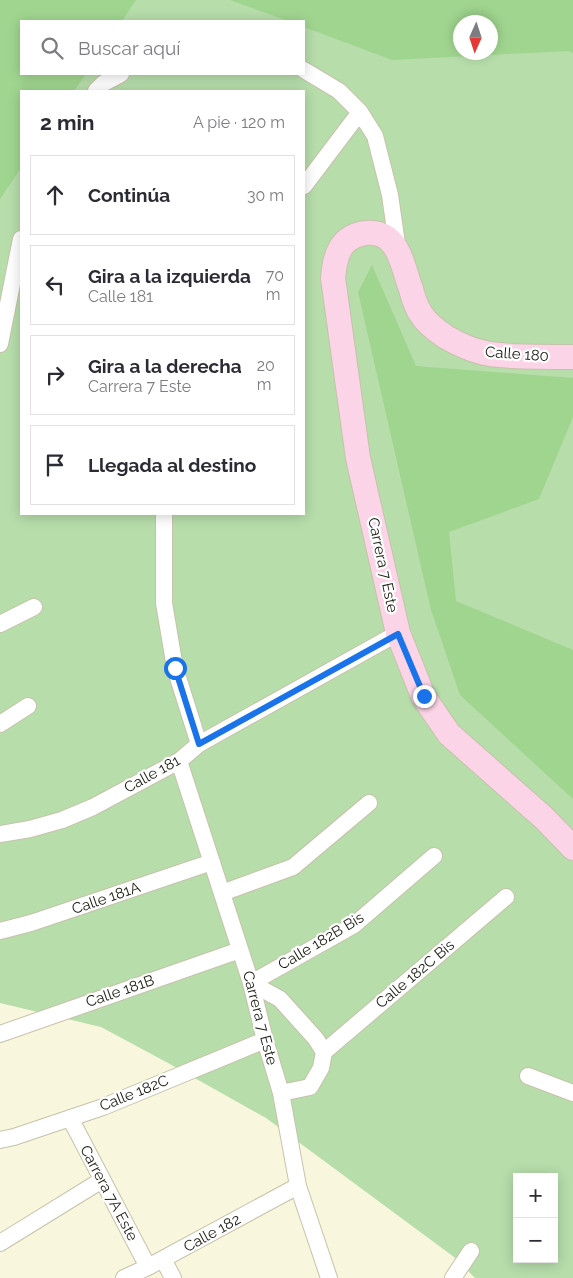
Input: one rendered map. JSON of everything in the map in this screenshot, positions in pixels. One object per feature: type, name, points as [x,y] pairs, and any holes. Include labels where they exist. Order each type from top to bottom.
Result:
[{"type":"main road","name":"Carrera 7 Este","points":[[398,251],[384,237],[374,234],[364,233],[348,239],[340,249],[335,263],[333,278],[358,458],[398,634],[424,696],[449,734],[544,818],[573,848]]},
{"type":"main road","name":"Calle 180","points":[[398,251],[420,314],[438,332],[469,348],[495,355],[573,357]]},
{"type":"street","name":"Calle 180","points":[[305,71],[339,91],[360,112],[375,136],[390,195],[398,251]]},
{"type":"street","points":[[97,90],[119,75]]},
{"type":"street","points":[[305,185],[360,112]]},
{"type":"street","points":[[0,344],[20,243]]},
{"type":"street","points":[[164,515],[164,603],[175,668],[199,744]]},
{"type":"street","points":[[0,624],[34,607]]},
{"type":"street","name":"Calle 181","points":[[0,834],[30,829],[62,820],[93,806],[179,761],[199,744],[398,634]]},
{"type":"street","points":[[0,724],[28,706]]},
{"type":"street","name":"Carrera 7 Este","points":[[179,761],[251,983],[281,1093],[298,1186],[329,1278]]},
{"type":"street","points":[[222,893],[293,867],[369,803]]},
{"type":"street","name":"Calle 182B Bis","points":[[251,983],[354,925],[434,856]]},
{"type":"street","name":"Calle 181A","points":[[0,931],[30,924],[212,862]]},
{"type":"street","name":"Calle 182C Bis","points":[[324,1052],[506,897]]},
{"type":"street","name":"Calle 181B","points":[[0,1034],[240,950]]},
{"type":"street","points":[[251,983],[280,999],[316,1039],[324,1052],[321,1068],[310,1087],[281,1093]]},
{"type":"street","name":"Calle 182C","points":[[0,1140],[103,1107],[265,1040]]},
{"type":"street","points":[[528,1076],[573,1093]]},
{"type":"street","name":"Carrera 7A Este","points":[[70,1118],[148,1268]]},
{"type":"street","points":[[0,1243],[102,1180]]},
{"type":"street","name":"Calle 182","points":[[124,1278],[148,1268],[298,1186]]},
{"type":"street","points":[[453,1278],[471,1251]]},
{"type":"street","points":[[163,1260],[173,1278]]},
{"type":"green space","points":[[0,0],[573,0],[573,1278],[475,1278],[454,1257],[266,1118],[101,1027],[0,1003]]},
{"type":"green space","points":[[0,0],[136,0],[123,20],[20,20],[20,75],[85,75],[75,90],[20,90],[20,169],[0,199]]},
{"type":"green space","points":[[230,0],[573,0],[573,53],[569,51],[498,55],[498,15],[453,15],[453,57],[392,60],[305,27],[305,20],[285,20]]},
{"type":"green space","points":[[372,265],[416,366],[573,378],[573,417],[539,499],[449,532],[456,601],[573,650],[573,799],[460,695],[431,610],[358,292]]},
{"type":"route","points":[[175,668],[199,744],[398,634],[424,696]]}]
